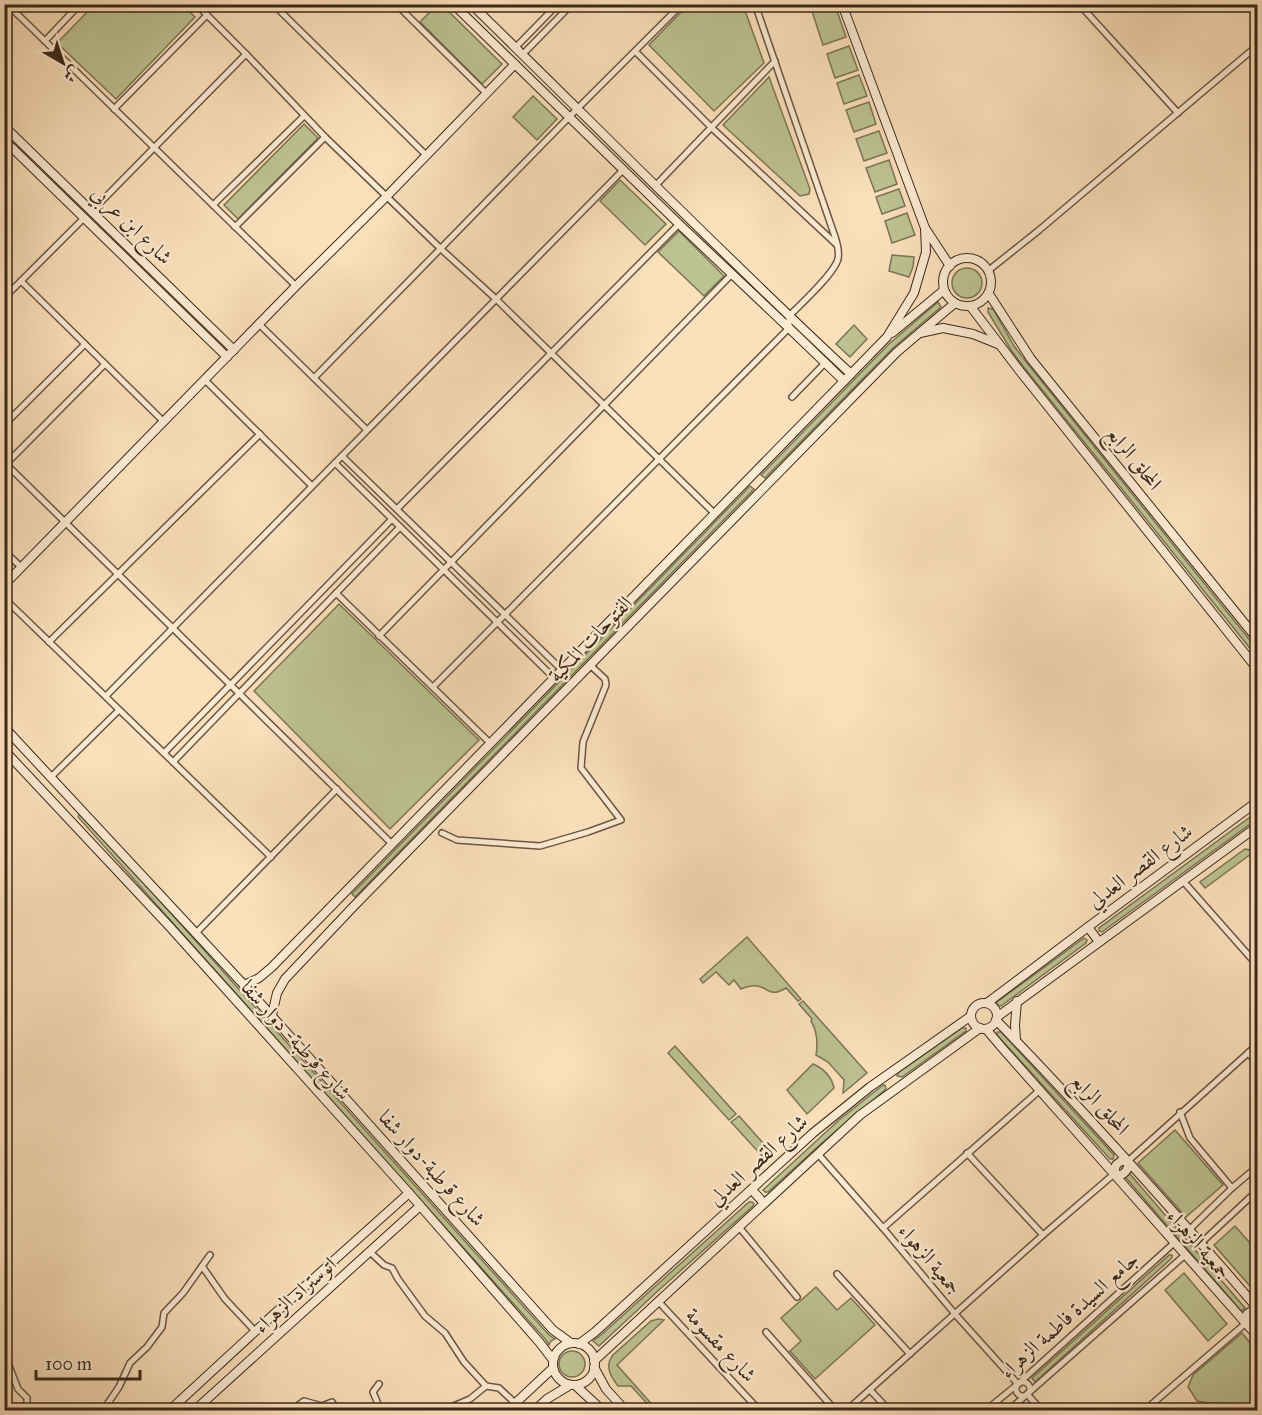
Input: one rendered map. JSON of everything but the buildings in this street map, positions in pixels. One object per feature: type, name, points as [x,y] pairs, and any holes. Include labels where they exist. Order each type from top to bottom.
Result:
[{"type":"street","points":[[45,41],[80,4]]},
{"type":"street","points":[[196,4],[325,137],[496,299],[715,514]]},
{"type":"street","points":[[273,4],[426,155]]},
{"type":"street","points":[[396,4],[486,93]]},
{"type":"street","points":[[453,4],[844,381]]},
{"type":"street","points":[[471,4],[851,374]]},
{"type":"street","points":[[515,48],[558,4]]},
{"type":"street","points":[[523,54],[572,4]]},
{"type":"street","points":[[314,378],[682,4]]},
{"type":"street","points":[[433,687],[789,328],[789,316],[831,272],[838,259],[837,245],[755,4]]},
{"type":"street","points":[[842,4],[925,228],[950,266]]},
{"type":"street","points":[[1079,4],[1178,113]]},
{"type":"street","points":[[6,5],[296,286]]},
{"type":"street","points":[[114,109],[207,15]]},
{"type":"street","points":[[989,270],[1257,45]]},
{"type":"street","points":[[636,51],[712,128],[837,245]]},
{"type":"street","points":[[92,211],[246,54]]},
{"type":"street","points":[[656,185],[775,61]]},
{"type":"street","points":[[4,585],[514,64]]},
{"type":"street","points":[[213,205],[304,116]]},
{"type":"street","name":"شارع ابن عربي","points":[[4,126],[234,350]]},
{"type":"street","points":[[235,227],[325,137]]},
{"type":"street","points":[[4,140],[227,357]]},
{"type":"street","points":[[4,153],[11,147]]},
{"type":"street","points":[[106,696],[623,170]]},
{"type":"street","points":[[4,298],[84,218]]},
{"type":"street","points":[[397,509],[679,224]]},
{"type":"street","points":[[887,337],[914,293],[926,252],[925,228]]},
{"type":"street","points":[[129,262],[136,255]]},
{"type":"street","points":[[974,258],[982,262],[989,270],[992,281],[989,294],[984,300],[971,307],[955,303],[948,298],[942,284],[943,277],[955,261],[974,258]]},
{"type":"street","points":[[379,636],[731,274]]},
{"type":"street","points":[[21,281],[164,422]]},
{"type":"street","points":[[244,985],[268,971],[887,337],[944,290]]},
{"type":"street","name":"المحلق الرابع","points":[[989,294],[1031,359],[1257,640]]},
{"type":"street","name":"الفتوحات المكية","points":[[272,1015],[278,993],[285,979],[353,907],[897,352],[955,303]]},
{"type":"street","points":[[971,307],[1257,670]]},
{"type":"street","points":[[259,324],[368,430]]},
{"type":"street","points":[[918,334],[943,328],[973,334],[1000,345]]},
{"type":"street","points":[[4,425],[85,344]]},
{"type":"street","points":[[792,397],[825,363]]},
{"type":"street","points":[[105,364],[5,463],[392,844]]},
{"type":"street","points":[[205,380],[312,486]]},
{"type":"street","points":[[49,642],[260,434]]},
{"type":"street","points":[[342,456],[561,670]]},
{"type":"street","points":[[335,463],[554,678]]},
{"type":"street","points":[[751,477],[763,489]]},
{"type":"street","points":[[164,753],[392,519]]},
{"type":"street","points":[[173,762],[400,527]]},
{"type":"street","points":[[4,551],[21,567]]},
{"type":"street","points":[[336,593],[490,743]]},
{"type":"street","points":[[4,598],[271,857]]},
{"type":"street","points":[[442,833],[457,840],[540,846],[621,820],[581,768],[584,742],[606,685],[605,679],[590,665]]},
{"type":"street","points":[[51,777],[119,710]]},
{"type":"street","name":"شارع قرطبة-دوار شفا","points":[[4,727],[272,1015],[553,1330],[575,1344]]},
{"type":"street","name":"شارع قرطبة- دوار شفا","points":[[4,750],[169,926],[409,1193],[553,1364]]},
{"type":"street","points":[[196,933],[337,789]]},
{"type":"street","name":"شارع القصر العدلي","points":[[987,1003],[1257,801]]},
{"type":"street","points":[[64,814],[76,803]]},
{"type":"street","points":[[1254,828],[1257,837]]},
{"type":"street","name":"شارع القصر العدلي","points":[[997,1018],[1254,828]]},
{"type":"street","points":[[1183,881],[1257,966]]},
{"type":"street","points":[[341,896],[353,907]]},
{"type":"street","points":[[169,926],[180,915]]},
{"type":"street","points":[[1088,927],[1099,942]]},
{"type":"street","points":[[1016,1041],[1017,1001]]},
{"type":"street","points":[[987,1003],[995,1010],[997,1018],[992,1026],[983,1028],[973,1023],[971,1016],[973,1008],[987,1003]]},
{"type":"street","name":"شارع القصر العدلي","points":[[575,1344],[595,1332],[813,1133],[887,1075],[971,1016]]},
{"type":"street","name":"المحلق الرابع","points":[[997,1018],[1128,1161],[1257,1044]]},
{"type":"street","name":"المحلق الرابع","points":[[983,1028],[1114,1174]]},
{"type":"street","name":"شارع القصر العدلي","points":[[594,1364],[658,1301],[860,1115],[983,1028]]},
{"type":"street","points":[[1248,1053],[1257,1064]]},
{"type":"street","points":[[887,1075],[896,1088]]},
{"type":"street","points":[[883,1228],[1040,1090]]},
{"type":"street","points":[[1180,1112],[1190,1138],[1232,1188]]},
{"type":"street","points":[[968,1153],[1043,1235]]},
{"type":"street","name":"جمعية الزهواء","points":[[818,1154],[1018,1384]]},
{"type":"street","points":[[847,1410],[1114,1174],[1116,1165],[1121,1161],[1128,1161]]},
{"type":"street","name":"جمعية الزهراء","points":[[1128,1161],[1202,1243],[1257,1310]]},
{"type":"street","points":[[1190,1230],[1257,1166]]},
{"type":"street","name":"جمعية الزهراء","points":[[1114,1174],[1257,1337]]},
{"type":"street","points":[[752,1190],[765,1203]]},
{"type":"street","points":[[1202,1243],[1257,1190]]},
{"type":"street","name":"اتوستراد الزهراء","points":[[170,1410],[409,1193]]},
{"type":"street","name":"اتوستراد الزهراء","points":[[195,1410],[420,1206]]},
{"type":"street","name":"شارع القصر العدلي","points":[[739,1227],[797,1297]]},
{"type":"street","name":"جامع السيدة فاطمة الزهراء","points":[[986,1410],[1018,1384],[1174,1243]]},
{"type":"street","points":[[370,1252],[384,1265],[392,1268],[425,1316],[445,1333],[464,1362],[486,1386],[499,1388],[516,1404]]},
{"type":"street","points":[[101,1410],[119,1387],[130,1363],[147,1347],[162,1327],[164,1313],[183,1293],[210,1255]]},
{"type":"street","points":[[1009,1410],[1185,1255]]},
{"type":"street","name":"اتوستراد الزهراء","points":[[202,1266],[225,1299],[255,1331]]},
{"type":"street","points":[[837,1274],[910,1354]]},
{"type":"street","name":"شارع مقسومة","points":[[658,1301],[759,1410]]},
{"type":"street","points":[[1246,1323],[1247,1314],[1257,1310]]},
{"type":"street","points":[[1246,1323],[1252,1324],[1257,1321]]},
{"type":"street","points":[[1145,1410],[1246,1323]]},
{"type":"street","points":[[766,1332],[835,1410]]},
{"type":"street","points":[[508,1410],[553,1364],[560,1349],[575,1344],[589,1350],[606,1389],[626,1410]]},
{"type":"street","points":[[4,1353],[18,1389],[27,1398],[27,1410]]},
{"type":"street","points":[[553,1364],[556,1376],[562,1382],[573,1385],[602,1410]]},
{"type":"street","points":[[535,1410],[547,1399],[588,1379],[594,1364]]},
{"type":"street","points":[[1023,1382],[1028,1384],[1030,1389],[1027,1394],[1023,1396],[1017,1392],[1018,1384],[1023,1382]]},
{"type":"street","points":[[379,1384],[373,1392],[383,1410]]},
{"type":"street","points":[[444,1410],[470,1399],[486,1386]]},
{"type":"street","points":[[870,1390],[889,1410]]},
{"type":"street","points":[[1027,1394],[1041,1410]]},
{"type":"street","points":[[292,1410],[303,1401],[322,1406],[332,1402],[338,1410]]},
{"type":"green space","points":[[438,4],[442,5],[502,64],[482,84],[420,22]]},
{"type":"green space","points":[[94,5],[183,5],[195,17],[116,99],[57,43]]},
{"type":"green space","points":[[688,5],[743,5],[764,63],[714,111],[649,45]]},
{"type":"green space","points":[[810,5],[835,5],[846,37],[823,45]]},
{"type":"green space","points":[[849,46],[858,70],[835,78],[827,54]]},
{"type":"green space","points":[[859,75],[867,96],[844,104],[837,83]]},
{"type":"green space","points":[[769,77],[810,189],[809,194],[800,196],[723,125]]},
{"type":"green space","points":[[533,96],[557,119],[537,140],[513,117]]},
{"type":"green space","points":[[869,102],[876,124],[854,132],[846,110]]},
{"type":"green space","points":[[304,124],[318,138],[238,219],[224,205]]},
{"type":"green space","points":[[879,131],[887,153],[864,161],[856,139]]},
{"type":"green space","points":[[889,160],[897,184],[875,192],[866,168]]},
{"type":"green space","points":[[620,180],[666,224],[645,245],[600,201]]},
{"type":"green space","points":[[899,189],[905,206],[882,214],[876,197]]},
{"type":"green space","points":[[907,213],[915,235],[892,243],[885,221]]},
{"type":"green space","points":[[679,231],[724,276],[704,296],[658,252]]},
{"type":"green space","points":[[892,255],[914,257],[909,277],[889,271]]},
{"type":"green space","points":[[967,268],[978,272],[982,283],[978,294],[967,298],[956,294],[952,283],[956,272]]},
{"type":"green space","points":[[938,302],[941,307],[893,348],[765,478],[761,475],[889,344]]},
{"type":"green space","points":[[988,308],[993,309],[1014,346],[1027,363],[1257,649],[1257,657],[1023,366],[988,312]]},
{"type":"green space","points":[[854,325],[867,339],[850,357],[836,344]]},
{"type":"green space","points":[[750,486],[754,489],[355,897],[352,894]]},
{"type":"green space","points":[[339,604],[479,740],[390,829],[254,691]]},
{"type":"green space","points":[[1257,812],[1257,819],[1102,932],[1099,931],[1099,928]]},
{"type":"green space","points":[[80,813],[555,1339],[549,1345],[78,817]]},
{"type":"green space","points":[[1245,849],[1255,851],[1205,888],[1200,882]]},
{"type":"green space","points":[[747,937],[801,999],[798,1001],[786,988],[776,992],[755,986],[741,989],[734,980],[729,985],[716,972],[703,983],[700,979]]},
{"type":"green space","points":[[1084,938],[1087,940],[1086,943],[1001,1006],[997,1005],[997,1002]]},
{"type":"green space","points":[[803,1001],[867,1073],[843,1093],[844,1080],[828,1062],[816,1055],[816,1033],[812,1019],[799,1004]]},
{"type":"green space","points":[[962,1028],[966,1028],[966,1031],[902,1077],[897,1076],[898,1073]]},
{"type":"green space","points":[[997,1032],[1001,1032],[1114,1155],[1113,1159],[1110,1159],[997,1035]]},
{"type":"green space","points":[[675,1046],[736,1114],[729,1120],[668,1053]]},
{"type":"green space","points":[[813,1064],[826,1073],[834,1088],[807,1114],[787,1090]]},
{"type":"green space","points":[[883,1085],[886,1089],[768,1192],[763,1190],[839,1120]]},
{"type":"green space","points":[[739,1116],[771,1152],[764,1158],[731,1122]]},
{"type":"green space","points":[[1175,1130],[1223,1185],[1186,1217],[1138,1163]]},
{"type":"green space","points":[[1130,1174],[1245,1308],[1241,1311],[1126,1178],[1126,1175]]},
{"type":"green space","points":[[749,1202],[754,1204],[753,1206],[599,1346],[593,1341],[601,1335]]},
{"type":"green space","points":[[1235,1226],[1257,1251],[1257,1294],[1214,1245]]},
{"type":"green space","points":[[1169,1255],[1172,1255],[1172,1258],[1035,1382],[1032,1378]]},
{"type":"green space","points":[[1184,1273],[1227,1324],[1208,1341],[1165,1290]]},
{"type":"green space","points":[[816,1287],[837,1310],[851,1298],[875,1325],[815,1379],[790,1351],[801,1341],[781,1318]]},
{"type":"green space","points":[[664,1320],[617,1365],[657,1410],[653,1410],[631,1386],[618,1386],[611,1375],[609,1363],[613,1355],[651,1321]]},
{"type":"green space","points":[[1242,1333],[1257,1351],[1257,1410],[1214,1410],[1208,1403],[1197,1401],[1188,1387],[1193,1375]]},
{"type":"green space","points":[[572,1351],[581,1355],[585,1364],[581,1373],[572,1377],[563,1373],[559,1364],[563,1355]]}]
